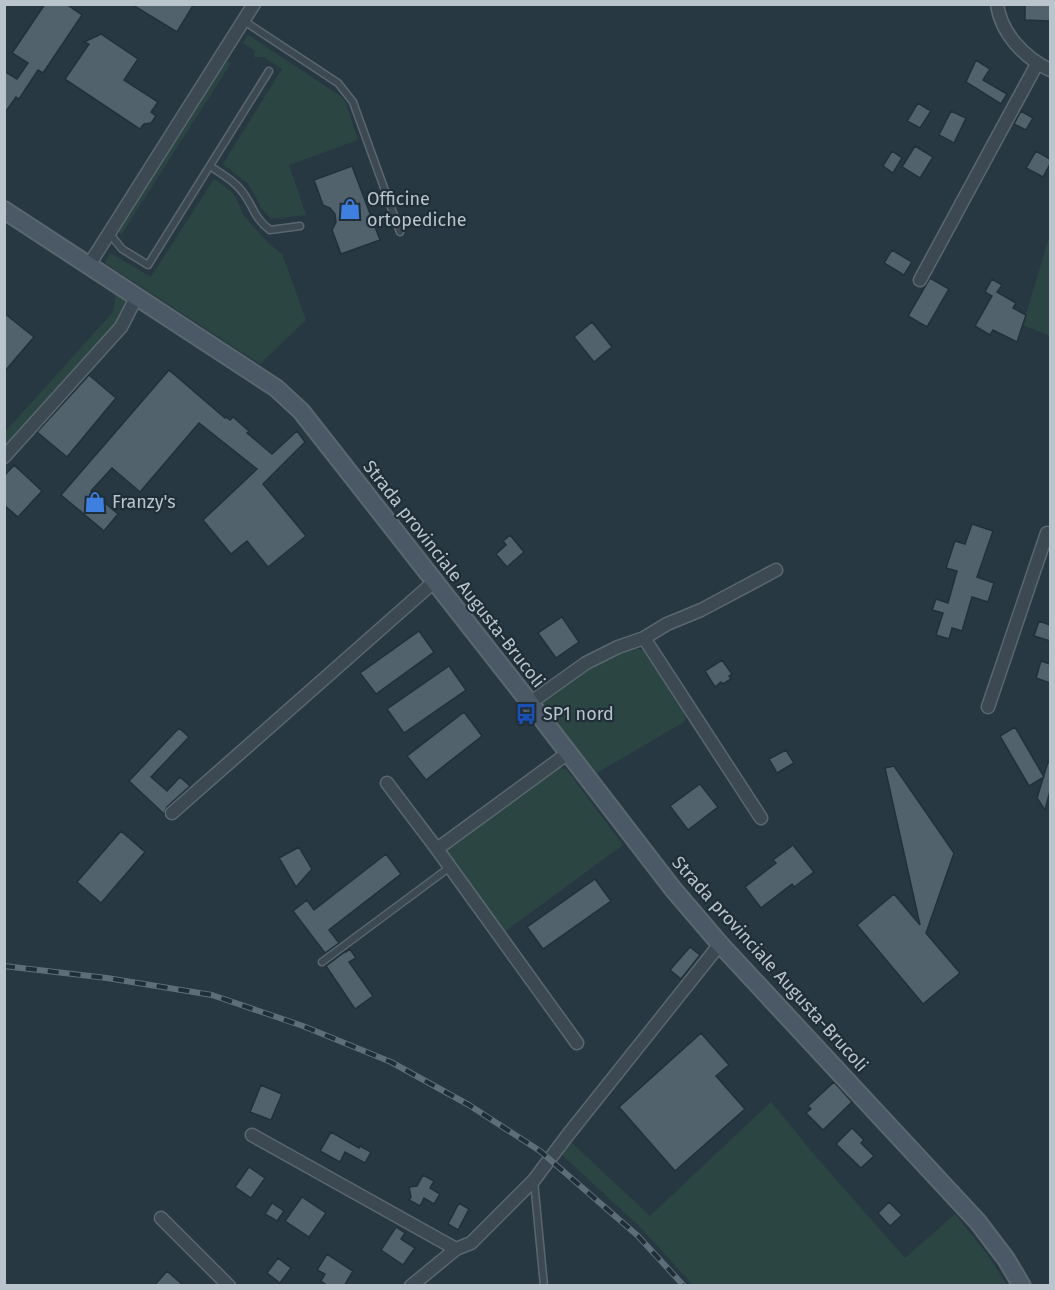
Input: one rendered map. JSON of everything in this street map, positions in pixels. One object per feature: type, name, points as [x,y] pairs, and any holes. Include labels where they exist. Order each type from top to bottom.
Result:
[{"type":"main road","name":"Strada provinciale Augusta-Brucoli","points":[[4,210],[276,388],[301,411],[673,890],[720,944],[978,1222],[1006,1259],[1022,1286]]},
{"type":"street","points":[[89,265],[254,4]]},
{"type":"street","points":[[997,4],[1005,29],[1013,41],[1037,64],[1050,70]]},
{"type":"street","points":[[920,280],[1037,64]]},
{"type":"street","points":[[4,457],[121,327],[137,296]]},
{"type":"street","points":[[988,707],[1049,530]]},
{"type":"street","points":[[530,703],[586,663],[618,647],[644,638],[667,624],[701,610],[776,570]]},
{"type":"street","points":[[172,813],[435,581]]},
{"type":"street","points":[[644,638],[761,818]]},
{"type":"street","points":[[436,849],[568,753]]},
{"type":"street","points":[[387,783],[577,1043]]},
{"type":"street","points":[[411,1286],[456,1249],[477,1238],[534,1180],[720,944]]},
{"type":"street","points":[[252,1135],[456,1249]]},
{"type":"street","points":[[161,1218],[229,1286]]},
{"type":"lane","points":[[244,21],[338,82],[348,93],[400,232]]},
{"type":"lane","points":[[109,233],[122,249],[148,265],[269,71]]},
{"type":"lane","points":[[210,166],[236,184],[245,194],[262,224],[270,230],[300,226]]},
{"type":"lane","points":[[322,962],[450,867]]},
{"type":"lane","points":[[534,1180],[544,1286]]},
{"type":"green space","points":[[248,35],[339,95],[345,101],[358,140],[289,165],[306,215],[271,219],[261,208],[248,184],[223,164],[282,69],[264,57],[254,57],[255,51],[243,43]]},
{"type":"green space","points":[[227,61],[231,63],[121,235],[119,232]]},
{"type":"green space","points":[[214,179],[232,192],[244,216],[268,243],[282,254],[306,320],[260,364],[105,263],[110,253],[151,277]]},
{"type":"green space","points":[[1050,234],[1050,336],[1023,325]]},
{"type":"green space","points":[[116,294],[126,302],[119,321],[5,448],[5,432],[113,312]]},
{"type":"green space","points":[[636,648],[644,651],[686,716],[684,722],[595,774],[541,700],[599,661]]},
{"type":"green space","points":[[558,767],[567,770],[623,845],[503,933],[447,857],[447,847]]},
{"type":"green space","points":[[771,1102],[905,1258],[955,1214],[987,1254],[1007,1285],[693,1285],[640,1227],[562,1155],[571,1142],[650,1216]]},
{"type":"building","points":[[45,4],[66,4],[82,15],[43,73],[38,70],[19,99],[16,97],[4,114],[4,71],[17,79],[28,63],[12,53]]},
{"type":"building","points":[[131,4],[194,4],[177,32]]},
{"type":"building","points":[[1025,4],[1050,4],[1050,21],[1025,20]]},
{"type":"building","points":[[101,34],[138,59],[124,80],[158,102],[151,112],[156,116],[151,123],[144,124],[140,129],[65,79],[89,44],[84,42]]},
{"type":"building","points":[[976,60],[990,69],[983,80],[1007,94],[1001,104],[966,82]]},
{"type":"building","points":[[918,103],[931,111],[920,128],[907,121]]},
{"type":"building","points":[[951,111],[966,118],[954,143],[939,135]]},
{"type":"building","points":[[1021,111],[1033,118],[1026,130],[1014,124]]},
{"type":"building","points":[[915,146],[933,157],[920,178],[902,167]]},
{"type":"building","points":[[892,151],[902,158],[893,173],[883,166]]},
{"type":"building","points":[[1036,151],[1050,159],[1050,164],[1043,177],[1026,168]]},
{"type":"building","name":"Officine ortopediche","points":[[352,166],[380,240],[341,254],[332,230],[336,222],[335,214],[323,205],[314,180]]},
{"type":"building","points":[[892,250],[912,262],[904,275],[884,263]]},
{"type":"building","points":[[930,278],[949,289],[927,327],[908,316]]},
{"type":"building","points":[[992,279],[1002,285],[997,292],[1016,303],[1013,308],[1026,315],[1017,342],[993,330],[990,335],[975,326],[992,296],[985,292]]},
{"type":"building","points":[[4,313],[34,337],[4,372]]},
{"type":"building","points":[[592,322],[612,347],[594,362],[574,337]]},
{"type":"building","points":[[169,370],[225,418],[230,420],[233,417],[249,431],[247,433],[272,454],[297,431],[305,442],[263,484],[306,536],[268,567],[247,541],[231,554],[203,520],[257,469],[199,423],[140,492],[112,468],[91,491],[118,514],[104,531],[61,495]]},
{"type":"building","points":[[89,375],[116,398],[67,457],[37,432]]},
{"type":"building","points":[[14,465],[42,491],[18,517],[4,505],[4,476]]},
{"type":"building","points":[[972,524],[993,531],[977,577],[994,583],[988,602],[972,597],[962,631],[952,628],[949,639],[936,635],[943,613],[932,610],[936,599],[948,603],[957,571],[946,568],[955,541],[965,544]]},
{"type":"building","points":[[510,535],[524,552],[507,567],[496,554],[506,545],[503,541]]},
{"type":"building","points":[[562,617],[579,642],[556,658],[538,633]]},
{"type":"building","points":[[1039,621],[1050,625],[1050,641],[1034,636]]},
{"type":"building","points":[[419,631],[434,652],[376,694],[360,673]]},
{"type":"building","points":[[722,660],[732,674],[729,676],[731,679],[715,687],[705,671]]},
{"type":"building","points":[[1041,661],[1050,664],[1050,683],[1036,678]]},
{"type":"building","points":[[449,666],[466,690],[404,733],[387,709]]},
{"type":"building","points":[[464,712],[482,736],[426,780],[407,756]]},
{"type":"building","points":[[1015,727],[1044,777],[1029,786],[1000,736]]},
{"type":"building","points":[[179,728],[189,737],[151,777],[167,791],[180,777],[190,786],[167,807],[164,814],[129,781]]},
{"type":"building","points":[[786,750],[794,763],[777,773],[769,759]]},
{"type":"building","points":[[1048,762],[1050,763],[1050,791],[1045,810],[1037,798]]},
{"type":"building","points":[[894,766],[954,853],[926,933],[960,973],[923,1004],[857,925],[894,894],[920,925],[885,768]]},
{"type":"building","points":[[700,784],[718,807],[688,830],[670,806]]},
{"type":"building","points":[[121,831],[145,852],[101,903],[77,882]]},
{"type":"building","points":[[793,845],[814,872],[794,887],[792,884],[761,908],[745,887],[776,863],[773,860]]},
{"type":"building","points":[[299,847],[312,869],[296,887],[279,858]]},
{"type":"building","points":[[386,854],[401,874],[329,930],[339,943],[325,953],[293,911],[307,900],[314,910]]},
{"type":"building","points":[[595,879],[611,901],[543,949],[527,927]]},
{"type":"building","points":[[690,947],[700,955],[681,979],[670,970]]},
{"type":"building","points":[[350,949],[356,958],[349,962],[373,996],[355,1009],[326,966]]},
{"type":"building","points":[[701,1033],[729,1065],[716,1076],[745,1109],[675,1171],[619,1107]]},
{"type":"building","points":[[834,1082],[852,1102],[823,1130],[806,1113],[811,1109],[808,1106]]},
{"type":"building","points":[[261,1085],[282,1094],[271,1120],[250,1112]]},
{"type":"building","points":[[852,1128],[864,1140],[861,1143],[874,1156],[861,1168],[836,1144]]},
{"type":"building","points":[[331,1132],[371,1152],[365,1163],[345,1152],[340,1162],[320,1151]]},
{"type":"building","points":[[249,1167],[265,1178],[251,1198],[235,1187]]},
{"type":"building","points":[[423,1175],[434,1181],[430,1188],[440,1194],[434,1204],[424,1198],[420,1206],[409,1200],[411,1197],[409,1187],[417,1186]]},
{"type":"building","points":[[302,1197],[326,1213],[309,1237],[285,1221]]},
{"type":"building","points":[[889,1202],[902,1215],[890,1226],[878,1213]]},
{"type":"building","points":[[272,1203],[284,1211],[277,1221],[265,1214]]},
{"type":"building","points":[[459,1203],[469,1209],[458,1230],[448,1224]]},
{"type":"building","points":[[396,1227],[405,1233],[401,1239],[415,1248],[403,1265],[381,1250]]},
{"type":"building","points":[[327,1254],[353,1271],[344,1286],[328,1286],[321,1281],[325,1274],[317,1270]]},
{"type":"building","points":[[278,1258],[291,1268],[280,1283],[267,1273]]},
{"type":"building","points":[[167,1271],[184,1286],[154,1286]]},
{"type":"railway","points":[[4,966],[107,978],[212,995],[303,1026],[391,1062],[469,1105],[540,1151],[638,1236],[684,1286]]},
{"type":"place","name":"Officine ortopediche","points":[[350,209]]},
{"type":"place","name":"Franzy's","points":[[95,502]]},
{"type":"place","name":"SP1 nord","points":[[526,714]]}]
